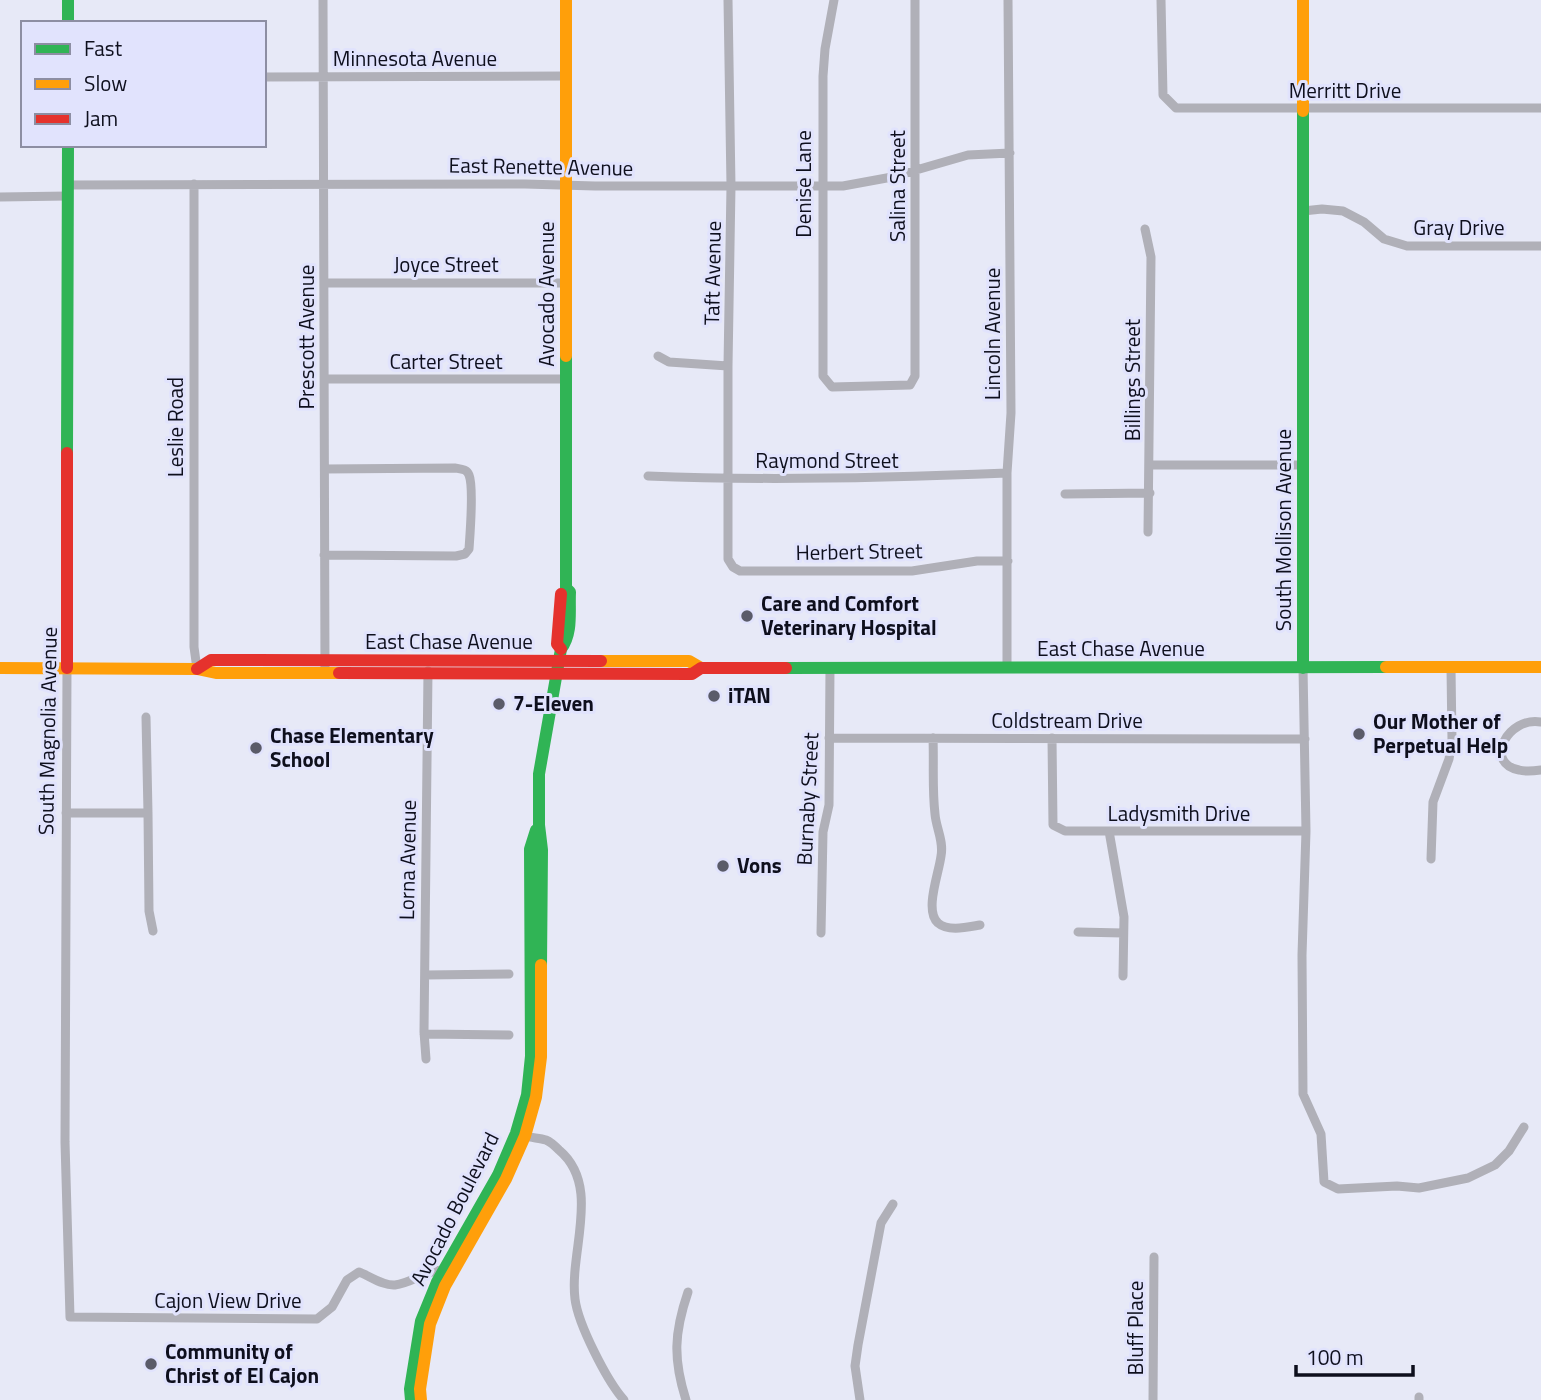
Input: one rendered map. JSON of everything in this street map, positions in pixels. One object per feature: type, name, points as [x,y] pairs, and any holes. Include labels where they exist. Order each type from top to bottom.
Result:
[{"type":"main road","points":[[68,0],[68,21]]},
{"type":"main road","name":"Avocado Avenue","points":[[559,662],[568,628],[569,592],[566,589],[566,0]]},
{"type":"main road","name":"South Mollison Avenue","points":[[1303,668],[1304,0]]},
{"type":"main road","name":"South Magnolia Avenue","points":[[67,668],[68,147]]},
{"type":"main road","name":"East Chase Avenue","points":[[0,668],[197,669],[211,660],[326,667],[428,668],[559,662],[689,661],[701,668],[1541,667]]},
{"type":"main road","name":"Avocado Boulevard","points":[[421,1400],[420,1390],[430,1324],[451,1274],[506,1179],[525,1136],[536,1097],[541,1057],[542,861],[537,827],[539,774],[559,662]]},
{"type":"main road","name":"Avocado Boulevard","points":[[411,1400],[410,1389],[421,1321],[443,1270],[498,1175],[516,1133],[527,1095],[531,1056],[530,849],[537,827]]},
{"type":"street","name":"Prescott Avenue","points":[[323,0],[326,667]]},
{"type":"street","name":"Taft Avenue","points":[[728,0],[731,186],[728,546]]},
{"type":"street","name":"Denise Lane","points":[[823,370],[822,76],[834,0]]},
{"type":"street","name":"Salina Street","points":[[823,370],[825,381],[832,387],[900,387],[910,385],[915,372],[915,0]]},
{"type":"street","name":"Lincoln Avenue","points":[[1007,668],[1007,473],[1011,414],[1008,0]]},
{"type":"street","name":"Merritt Drive","points":[[1161,0],[1162,88],[1166,101],[1176,108],[1541,108]]},
{"type":"street","name":"Minnesota Avenue","points":[[266,77],[566,76]]},
{"type":"street","name":"East Renette Avenue","points":[[0,197],[68,190],[194,184],[821,187],[869,182],[968,155],[1010,153]]},
{"type":"street","name":"Leslie Road","points":[[194,184],[194,647],[197,669]]},
{"type":"street","name":"Gray Drive","points":[[1304,211],[1343,211],[1364,222],[1384,239],[1407,246],[1541,246]]},
{"type":"street","name":"Billings Street","points":[[1145,229],[1151,257],[1148,531]]},
{"type":"street","name":"Joyce Street","points":[[325,283],[567,283]]},
{"type":"street","points":[[658,356],[669,362],[728,366]]},
{"type":"street","name":"Carter Street","points":[[325,379],[567,379]]},
{"type":"street","points":[[1150,465],[1303,466]]},
{"type":"street","points":[[324,555],[465,554],[470,549],[471,487],[470,475],[465,470],[455,468],[325,469]]},
{"type":"street","name":"Raymond Street","points":[[648,476],[728,479],[926,478],[1007,473]]},
{"type":"street","points":[[1065,494],[1150,493]]},
{"type":"street","name":"Herbert Street","points":[[728,546],[728,559],[733,567],[740,571],[912,571],[977,561],[1008,561]]},
{"type":"street","name":"Burnaby Street","points":[[821,933],[823,832],[830,805],[830,667]]},
{"type":"street","name":"South Magnolia Avenue","points":[[67,668],[65,1142],[70,1317]]},
{"type":"street","name":"Lorna Avenue","points":[[426,1059],[424,1034],[428,668]]},
{"type":"street","name":"South Mollison Avenue","points":[[1303,668],[1306,831],[1302,955],[1304,1094],[1321,1134],[1324,1182],[1338,1189],[1397,1186],[1419,1188],[1468,1178],[1495,1165],[1509,1151],[1524,1127]]},
{"type":"street","points":[[1431,859],[1433,802],[1449,759],[1452,741],[1451,668]]},
{"type":"street","points":[[146,717],[149,911],[153,931]]},
{"type":"street","points":[[1541,722],[1530,722],[1508,733],[1503,740],[1502,753],[1508,765],[1515,769],[1541,771]]},
{"type":"street","name":"Coldstream Drive","points":[[830,738],[1305,739]]},
{"type":"street","points":[[933,738],[935,817],[942,851],[931,907],[933,917],[944,927],[964,928],[980,925]]},
{"type":"street","name":"Ladysmith Drive","points":[[1052,738],[1053,825],[1065,831],[1306,831]]},
{"type":"street","points":[[65,813],[148,813]]},
{"type":"street","points":[[1109,831],[1122,906],[1122,976]]},
{"type":"street","points":[[1078,932],[1124,933]]},
{"type":"street","points":[[425,975],[509,974]]},
{"type":"street","points":[[424,1034],[509,1035]]},
{"type":"street","points":[[525,1136],[549,1141],[566,1156],[576,1172],[582,1210],[574,1271],[577,1306],[592,1345],[624,1400]]},
{"type":"street","points":[[860,1400],[855,1366],[858,1345],[881,1223],[893,1204]]},
{"type":"street","name":"Bluff Place","points":[[1153,1400],[1154,1257]]},
{"type":"street","name":"Cajon View Drive","points":[[70,1317],[317,1319],[331,1307],[347,1280],[359,1272],[380,1282],[395,1285],[429,1271],[443,1270]]},
{"type":"street","points":[[686,1400],[677,1372],[675,1354],[679,1317],[688,1292]]},
{"type":"traffic: fast","points":[[68,0],[68,21]]},
{"type":"traffic: fast","points":[[1303,111],[1303,668]]},
{"type":"traffic: fast","points":[[67,453],[68,147]]},
{"type":"traffic: fast","points":[[541,965],[542,850],[539,774],[561,649],[570,622],[570,592],[566,588],[566,356]]},
{"type":"traffic: fast","points":[[786,668],[1386,667]]},
{"type":"traffic: fast","points":[[411,1400],[410,1389],[421,1321],[437,1282],[498,1175],[516,1133],[527,1095],[531,1056],[530,849],[536,830]]},
{"type":"traffic: slow","points":[[566,0],[566,356]]},
{"type":"traffic: slow","points":[[1303,0],[1303,111]]},
{"type":"traffic: slow","points":[[601,661],[689,661],[701,668]]},
{"type":"traffic: slow","points":[[1386,667],[1541,667]]},
{"type":"traffic: slow","points":[[0,668],[339,673]]},
{"type":"traffic: slow","points":[[421,1400],[420,1389],[430,1324],[445,1286],[506,1179],[525,1136],[536,1097],[541,1057],[541,965]]},
{"type":"traffic: jam","points":[[67,453],[67,668]]},
{"type":"traffic: jam","points":[[561,594],[557,644],[561,649]]},
{"type":"traffic: jam","points":[[197,669],[211,660],[601,661]]},
{"type":"traffic: jam","points":[[339,673],[692,674],[701,668],[786,668]]},
{"type":"place","name":"Care and Comfort Veterinary Hospital","points":[[747,616]]},
{"type":"place","name":"iTAN","points":[[714,696]]},
{"type":"place","name":"7-Eleven","points":[[499,704]]},
{"type":"place","name":"Our Mother of Perpetual Help","points":[[1359,734]]},
{"type":"place","name":"Chase Elementary School","points":[[256,748]]},
{"type":"place","name":"Vons","points":[[723,866]]},
{"type":"place","name":"Community of Christ of El Cajon","points":[[151,1364]]}]
